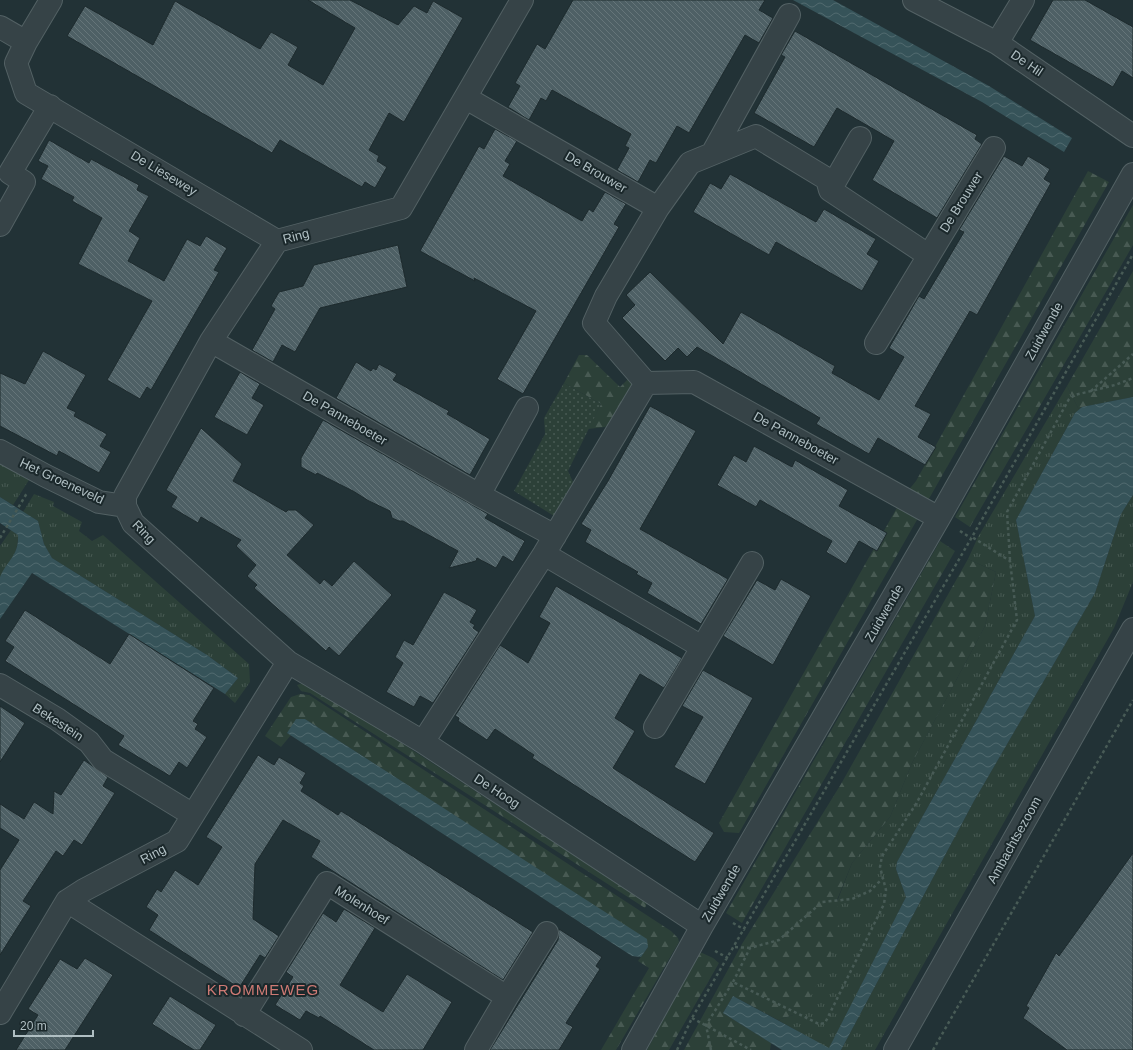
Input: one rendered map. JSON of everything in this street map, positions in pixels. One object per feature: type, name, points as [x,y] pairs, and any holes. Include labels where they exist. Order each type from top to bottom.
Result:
[{"type":"street","name":"De Liesewey","points":[[51,0],[26,42],[16,63],[26,93],[277,241]]},
{"type":"street","name":"De Hil","points":[[914,0],[997,43],[1133,136]]},
{"type":"street","points":[[997,43],[1023,0]]},
{"type":"street","name":"Ring","points":[[0,1013],[7,988],[67,901],[84,890],[177,841],[288,662],[133,523],[125,506],[125,496],[211,341],[277,241],[401,208],[466,98],[515,3]]},
{"type":"street","points":[[712,154],[789,15]]},
{"type":"street","points":[[0,27],[26,42]]},
{"type":"street","name":"De Brouwer","points":[[466,98],[658,208]]},
{"type":"street","points":[[0,225],[24,182],[5,170],[50,106]]},
{"type":"street","points":[[423,742],[544,554],[646,383],[594,323],[606,296],[658,208],[690,163],[756,136],[826,179],[830,190],[928,255]]},
{"type":"street","points":[[830,190],[860,138]]},
{"type":"street","name":"De Brouwer","points":[[876,343],[994,148]]},
{"type":"street","name":"Zuidwende","points":[[633,1050],[702,926],[939,518],[1133,174]]},
{"type":"street","name":"De Panneboeter","points":[[211,341],[479,495],[555,536]]},
{"type":"street","name":"De Panneboeter","points":[[646,383],[694,382],[939,518]]},
{"type":"street","points":[[479,495],[527,408]]},
{"type":"street","name":"Het Groeneveld","points":[[0,451],[99,502],[125,506]]},
{"type":"street","points":[[544,554],[702,647]]},
{"type":"street","points":[[655,728],[752,563]]},
{"type":"street","name":"Ambachtsezoom","points":[[895,1050],[1133,629]]},
{"type":"street","name":"De Hoog","points":[[288,662],[423,742],[702,926]]},
{"type":"street","name":"Bekestein","points":[[2,687],[57,719],[89,742],[103,760],[193,815]]},
{"type":"street","name":"Molenhoef","points":[[244,1015],[327,883],[507,998]]},
{"type":"street","points":[[67,901],[301,1050]]},
{"type":"street","points":[[476,1050],[547,933]]},
{"type":"path","points":[[677,1050],[692,1018],[735,947],[972,537],[1133,254]]},
{"type":"path","points":[[1091,392],[1133,354]]},
{"type":"path","points":[[733,982],[819,1024],[825,1023],[884,904],[886,890],[880,867],[882,856],[916,804],[1017,620],[1010,561],[1007,512],[1069,399],[1074,395],[1091,392],[1133,378]]},
{"type":"path","points":[[0,538],[25,496]]},
{"type":"path","points":[[972,537],[1010,561]]},
{"type":"path","points":[[934,1050],[1133,700]]},
{"type":"path","points":[[735,947],[750,948],[779,940],[822,902],[852,899],[870,891],[882,879]]},
{"type":"path","points":[[710,1050],[706,1025],[733,982],[750,948]]},
{"type":"path","points":[[692,1018],[751,1050]]},
{"type":"green space","points":[[1088,171],[1109,182],[739,833],[724,832],[719,823],[903,497],[916,481]]},
{"type":"green space","points":[[1133,205],[1133,245],[970,527],[955,517]]},
{"type":"green space","points":[[1133,271],[1133,397],[1082,407],[1079,410],[1067,386]]},
{"type":"green space","points":[[579,355],[587,355],[620,387],[629,378],[632,381],[632,386],[610,423],[605,427],[588,429],[601,404],[564,383]]},
{"type":"green space","points":[[564,383],[601,404],[568,471],[573,482],[554,516],[514,491],[545,434],[544,418]]},
{"type":"green space","points":[[1067,386],[1079,410],[1075,413],[1016,520],[1035,616],[897,862],[896,869],[906,897],[829,1049],[778,1020],[793,1015],[852,863],[890,817],[912,763],[985,626],[996,572],[968,559],[978,537]]},
{"type":"green space","points":[[0,463],[29,480],[13,505],[0,497]]},
{"type":"green space","points":[[34,494],[54,502],[53,506],[82,522],[79,531],[92,541],[103,535],[249,664],[250,682],[235,703],[225,694],[238,678],[207,655],[52,558],[44,544],[38,521],[23,512]]},
{"type":"green space","points":[[1133,495],[1133,582],[1114,628],[875,1050],[841,1050],[974,801],[1095,593],[1121,514]]},
{"type":"green space","points":[[11,530],[18,535],[17,547],[13,558],[0,578],[0,546]]},
{"type":"green space","points":[[940,541],[955,551],[742,923],[726,913]]},
{"type":"green space","points":[[968,559],[996,572],[985,626],[912,763],[890,817],[852,863],[837,900],[840,936],[807,1004],[793,1015],[778,1020],[733,996],[723,1013],[771,1043],[770,1050],[684,1050],[742,944],[841,784]]},
{"type":"green space","points":[[303,683],[314,686],[647,903],[645,908],[310,693],[301,691],[297,685]]},
{"type":"green space","points":[[300,694],[309,695],[671,931],[678,938],[679,942],[616,1050],[601,1050],[649,968],[638,961],[648,947],[525,861],[305,719],[287,733],[291,735],[281,747],[265,736],[291,697]]},
{"type":"green space","points":[[700,952],[713,958],[719,963],[669,1050],[647,1050]]},
{"type":"water","points":[[793,0],[833,0],[989,86],[1072,138],[1064,152],[982,102]]},
{"type":"water","points":[[1133,397],[1133,495],[1121,514],[1095,593],[974,801],[841,1050],[782,1050],[723,1013],[733,996],[829,1048],[906,897],[896,869],[897,862],[1035,616],[1016,520],[1075,413],[1082,407]]},
{"type":"water","points":[[0,497],[38,521],[44,544],[52,558],[207,655],[238,678],[225,694],[32,573],[0,619],[0,577],[15,553],[18,535],[0,523]]},
{"type":"water","points":[[296,719],[305,719],[647,939],[648,947],[641,957],[632,956],[287,733]]},
{"type":"building","points":[[308,0],[350,0],[398,25],[414,6],[427,13],[433,1],[463,18],[404,122],[389,113],[369,150],[379,156],[377,161],[387,167],[375,188],[365,182],[362,187],[280,140],[272,153],[67,36],[85,6],[153,45],[175,1],[260,49],[271,32],[298,47],[288,65],[323,85],[355,28]]},
{"type":"building","points":[[573,0],[765,0],[759,10],[773,18],[759,43],[745,35],[689,133],[677,126],[656,163],[650,160],[638,182],[617,170],[629,148],[625,146],[631,134],[552,90],[546,101],[541,98],[529,120],[508,107],[520,86],[515,83],[537,44],[545,49]]},
{"type":"building","points":[[1053,0],[1085,0],[1133,27],[1133,78],[1122,71],[1113,87],[1030,40]]},
{"type":"building","points":[[795,31],[977,135],[975,139],[982,144],[937,218],[872,180],[894,141],[837,108],[814,147],[754,113],[785,57],[781,55]]},
{"type":"building","points":[[495,129],[517,141],[505,161],[510,164],[503,176],[582,221],[589,209],[593,212],[605,192],[626,204],[614,224],[619,227],[523,394],[497,379],[536,311],[474,278],[475,281],[420,251],[479,146],[484,149]]},
{"type":"building","points":[[49,140],[89,163],[91,159],[139,185],[137,190],[149,196],[129,231],[140,238],[128,261],[164,281],[187,239],[200,246],[206,236],[227,248],[214,270],[219,272],[151,390],[147,387],[140,399],[107,380],[152,301],[78,264],[102,218],[72,201],[74,197],[41,179],[48,166],[38,161]]},
{"type":"building","points":[[1004,156],[1022,166],[1028,156],[1050,169],[1044,179],[1051,183],[977,315],[970,311],[915,406],[931,414],[918,437],[936,447],[925,465],[878,438],[869,454],[816,424],[820,418],[697,347],[687,357],[678,348],[665,361],[622,318],[635,305],[626,295],[650,272],[723,344],[741,312],[835,366],[832,373],[879,400],[904,357],[889,348],[919,296],[924,299],[942,269],[964,232],[959,230]]},
{"type":"building","points":[[730,174],[816,222],[824,209],[876,239],[867,254],[879,261],[862,291],[776,242],[769,255],[693,212],[710,183],[721,189]]},
{"type":"building","points":[[398,245],[407,287],[320,308],[295,352],[282,345],[273,362],[252,350],[275,309],[271,306],[279,292],[303,286],[314,265]]},
{"type":"building","points":[[43,351],[86,375],[67,408],[76,412],[74,416],[107,434],[100,446],[111,452],[99,473],[59,451],[57,456],[0,426],[0,373],[25,384]]},
{"type":"building","points":[[356,362],[371,371],[373,368],[376,370],[379,364],[397,374],[393,380],[449,411],[447,414],[490,439],[470,475],[336,398]]},
{"type":"building","points":[[240,372],[260,384],[252,398],[264,405],[247,435],[214,417]]},
{"type":"building","points":[[650,406],[696,431],[640,529],[728,579],[701,624],[647,593],[652,583],[636,574],[638,572],[585,542],[591,530],[581,524],[608,481]]},
{"type":"building","points":[[323,420],[488,514],[485,518],[525,541],[513,562],[503,556],[496,568],[477,558],[476,561],[449,568],[458,551],[403,521],[392,518],[390,511],[353,491],[317,473],[316,475],[301,467],[301,458]]},
{"type":"building","points":[[201,428],[242,464],[233,481],[286,512],[288,510],[296,510],[314,525],[287,555],[320,584],[324,579],[332,586],[354,561],[392,595],[339,656],[329,647],[326,651],[254,588],[257,585],[247,576],[256,565],[236,546],[241,540],[201,517],[198,523],[171,507],[177,497],[166,490]]},
{"type":"building","points":[[754,446],[792,467],[795,460],[848,490],[839,506],[887,533],[877,551],[859,541],[846,564],[826,552],[832,541],[760,500],[756,507],[717,485],[734,455],[746,462]]},
{"type":"building","points":[[781,579],[811,596],[773,665],[723,636],[757,580],[775,590]]},
{"type":"building","points":[[556,586],[682,658],[664,688],[640,674],[615,718],[635,731],[613,768],[714,833],[695,862],[532,758],[534,755],[495,729],[487,740],[458,721],[459,718],[455,716],[500,645],[528,663],[550,623],[539,617]]},
{"type":"building","points":[[444,592],[477,610],[470,622],[475,625],[473,628],[479,632],[433,703],[420,696],[414,707],[386,692],[403,663],[395,657],[404,640],[413,645]]},
{"type":"building","points":[[25,610],[110,664],[129,634],[214,688],[193,721],[198,724],[195,729],[207,737],[187,768],[179,762],[170,776],[118,745],[124,736],[5,661],[14,647],[5,641]]},
{"type":"building","points":[[703,670],[753,698],[705,784],[674,767],[703,717],[682,706]]},
{"type":"building","points":[[0,706],[25,723],[0,762]]},
{"type":"building","points":[[258,755],[274,765],[279,757],[306,773],[300,783],[304,786],[301,791],[338,815],[341,811],[533,932],[503,980],[311,857],[320,841],[283,820],[255,864],[253,919],[279,936],[265,958],[260,955],[239,988],[149,930],[158,915],[146,907],[157,889],[161,892],[175,870],[198,885],[222,847],[206,837]]},
{"type":"building","points":[[84,760],[108,777],[103,786],[115,793],[82,845],[74,840],[63,856],[56,851],[23,901],[31,906],[0,955],[0,870],[19,840],[0,828],[0,804],[24,819],[34,802],[53,814],[54,791],[61,795]]},
{"type":"building","points":[[1133,853],[1133,1050],[1067,1050],[1023,1018],[1029,1008],[1026,1006],[1056,953],[1059,956]]},
{"type":"building","points":[[344,909],[375,928],[340,985],[383,1012],[407,974],[452,1002],[423,1050],[374,1050],[320,1016],[319,1018],[306,1011],[300,1020],[275,1005],[293,977],[286,972],[323,913],[336,922]]},
{"type":"building","points":[[559,929],[602,957],[596,966],[600,969],[566,1023],[573,1027],[559,1050],[490,1050],[558,940]]},
{"type":"building","points":[[85,958],[113,975],[65,1050],[16,1050],[38,1015],[28,1009],[60,959],[77,969]]},
{"type":"building","points":[[170,996],[216,1025],[200,1050],[194,1050],[152,1024]]},
{"type":"district","name":"KROMMEWEG","points":[[263,989]]}]
